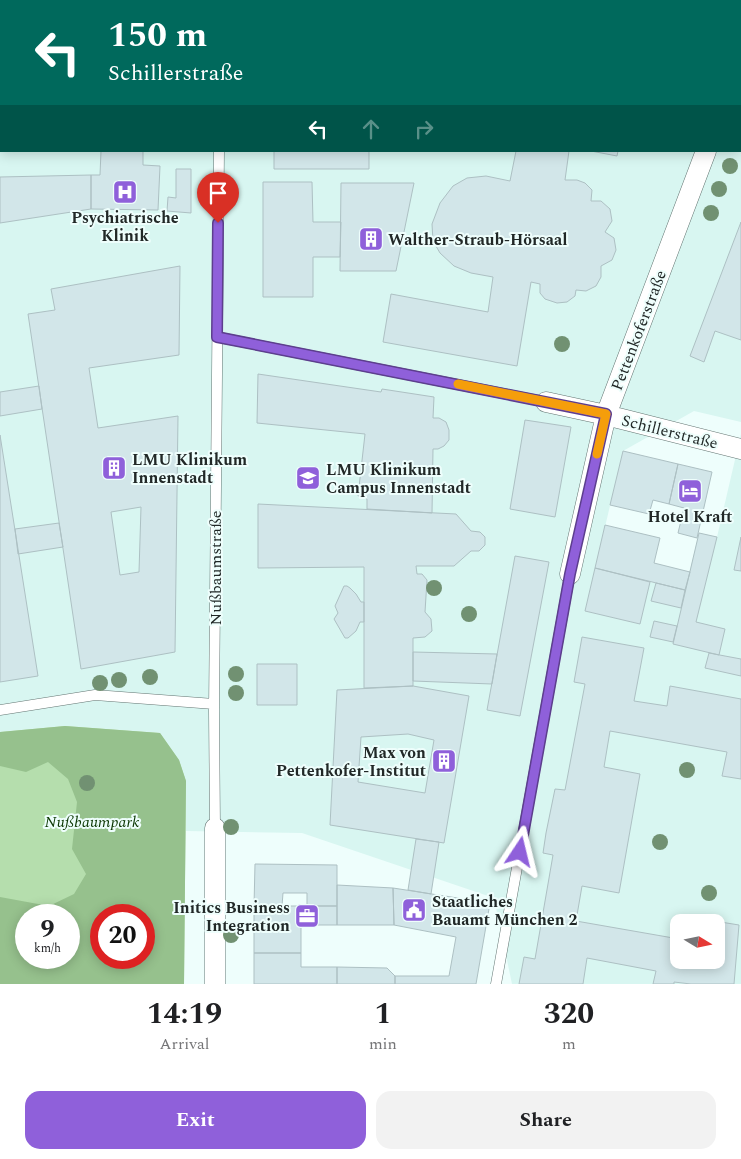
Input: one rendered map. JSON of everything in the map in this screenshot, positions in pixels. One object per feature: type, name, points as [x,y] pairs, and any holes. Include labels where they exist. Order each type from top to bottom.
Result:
[{"type":"street","name":"Pettenkoferstraße","points":[[570,574],[606,414],[706,152]]},
{"type":"street","name":"Schillerstraße","points":[[546,402],[606,414],[741,449]]},
{"type":"street","name":"Nußbaumstraße","points":[[215,828],[215,984]]},
{"type":"lane","name":"Nußbaumstraße","points":[[215,828],[214,704],[219,152]]},
{"type":"lane","name":"Schillerstraße","points":[[217,337],[546,402]]},
{"type":"lane","name":"Pettenkoferstraße","points":[[496,984],[570,574]]},
{"type":"lane","points":[[0,710],[95,695],[214,704]]},
{"type":"shaded area","name":"LMU Klinikum Campus Innenstadt","points":[[0,152],[741,152],[741,422],[694,411],[623,451],[585,611],[640,624],[650,582],[685,590],[699,533],[717,537],[741,434],[741,984],[512,984],[494,898],[302,833],[186,831],[186,781],[160,733],[65,726],[0,732]]},
{"type":"green space","name":"Nußbaumpark","points":[[65,726],[160,733],[179,760],[186,781],[184,984],[0,984],[0,732]]},
{"type":"green space","name":"Nußbaumpark","points":[[65,726],[160,733],[179,760],[186,781],[184,984],[0,984],[0,897],[38,904],[15,904],[15,969],[80,969],[80,904],[53,904],[74,894],[86,874],[72,849],[77,802],[68,779],[48,762],[26,772],[0,766],[0,732]]},
{"type":"building","name":"Psychiatrische Klinik","points":[[101,152],[143,152],[143,165],[160,166],[158,210],[91,209],[91,175],[100,175]]},
{"type":"building","points":[[274,152],[369,152],[369,169],[274,169]]},
{"type":"building","points":[[516,152],[569,152],[565,180],[577,180],[585,183],[592,190],[591,201],[601,201],[610,209],[612,221],[605,232],[614,238],[616,250],[612,260],[601,266],[601,277],[596,286],[586,291],[576,290],[575,296],[567,302],[557,303],[545,299],[540,293],[540,284],[531,282],[517,366],[383,342],[391,294],[488,312],[493,277],[471,273],[454,266],[440,253],[433,241],[432,224],[440,203],[453,186],[467,178],[486,176],[510,181]]},
{"type":"building","points":[[596,152],[618,152],[617,156]]},
{"type":"building","points":[[176,169],[191,169],[191,213],[167,211],[168,197],[176,198]]},
{"type":"building","points":[[91,175],[91,209],[0,223],[0,177]]},
{"type":"building","points":[[263,182],[312,182],[313,222],[341,222],[340,257],[313,257],[313,297],[263,297]]},
{"type":"building","name":"Walther-Straub-Hörsaal","points":[[341,183],[414,183],[396,271],[340,271]]},
{"type":"building","points":[[741,222],[741,340],[715,331],[704,362],[690,356]]},
{"type":"building","name":"LMU Klinikum Innenstadt","points":[[180,266],[179,355],[89,368],[98,428],[178,416],[175,652],[81,669],[28,314],[55,310],[51,289]],"holes":[[[141,507],[139,572],[120,575],[111,512]]]},
{"type":"building","points":[[258,374],[381,392],[382,389],[434,397],[433,418],[439,418],[446,422],[449,430],[449,440],[444,446],[433,449],[432,513],[367,509],[367,499],[358,496],[365,434],[257,423]]},
{"type":"building","points":[[39,386],[42,409],[0,416],[0,392]]},
{"type":"building","points":[[525,420],[571,427],[555,517],[510,509]]},
{"type":"building","points":[[0,435],[38,676],[0,682]]},
{"type":"building","points":[[623,451],[678,464],[669,504],[653,500],[649,514],[610,505]]},
{"type":"building","points":[[678,464],[712,472],[697,538],[678,533],[684,508],[669,504]]},
{"type":"building","points":[[258,504],[456,514],[471,531],[480,532],[485,537],[485,545],[479,551],[471,551],[454,566],[416,566],[417,574],[422,574],[427,580],[425,612],[431,619],[432,631],[425,637],[413,638],[413,686],[364,688],[364,567],[258,568]]},
{"type":"building","points":[[59,523],[63,547],[18,554],[15,529]]},
{"type":"building","points":[[605,525],[660,538],[654,563],[690,572],[685,590],[595,568]]},
{"type":"building","points":[[699,533],[717,537],[696,622],[725,629],[719,655],[673,644]]},
{"type":"building","points":[[741,537],[741,571],[734,570]]},
{"type":"building","points":[[515,556],[549,562],[520,716],[487,710]]},
{"type":"building","points":[[595,568],[650,582],[640,624],[585,611]]},
{"type":"building","points":[[656,583],[685,590],[681,608],[651,601]]},
{"type":"building","points":[[344,586],[350,588],[361,602],[364,602],[364,622],[360,622],[356,631],[348,638],[345,638],[334,619],[338,613],[335,606]]},
{"type":"building","points":[[654,621],[677,626],[673,642],[650,637]]},
{"type":"building","points":[[582,637],[644,648],[634,701],[667,706],[670,686],[741,699],[741,779],[722,776],[727,752],[610,731],[604,767],[640,774],[619,893],[582,886],[576,921],[670,937],[670,969],[725,969],[725,923],[739,925],[734,984],[674,982],[674,984],[653,984],[656,971],[587,958],[583,984],[519,984],[524,957],[535,959],[553,855],[543,853],[546,833],[555,789],[565,790],[585,684],[574,682]]},
{"type":"building","points":[[413,652],[497,654],[492,684],[413,681]]},
{"type":"building","points":[[709,653],[741,659],[741,676],[705,668]]},
{"type":"building","points":[[257,664],[297,664],[297,705],[257,705]]},
{"type":"building","name":"Max von Pettenkofer-Institut","points":[[413,686],[469,696],[444,843],[330,825],[337,690]],"holes":[[[408,734],[434,740],[425,793],[358,782],[361,737]]]},
{"type":"building","points":[[416,839],[439,842],[431,894],[408,890]]},
{"type":"building","points":[[255,864],[337,865],[337,906],[307,906],[307,893],[283,893],[282,906],[254,906]]},
{"type":"building","points":[[337,885],[393,888],[394,925],[337,925]]},
{"type":"building","points":[[393,888],[490,903],[476,984],[395,984],[395,976],[449,976],[456,937],[394,925]]},
{"type":"building","points":[[254,906],[337,906],[337,925],[301,925],[301,953],[254,953]]},
{"type":"building","points":[[254,953],[301,953],[301,967],[337,967],[337,984],[254,984]]},
{"type":"building","points":[[337,967],[387,968],[395,976],[395,984],[337,984]]},
{"type":"slow traffic","points":[[458,384],[606,414],[597,454]]},
{"type":"place","name":"Psychiatrische Klinik","points":[[125,192]]},
{"type":"place","name":"Walther-Straub-Hörsaal","points":[[371,239]]},
{"type":"place","name":"LMU Klinikum Innenstadt","points":[[114,468]]},
{"type":"place","name":"LMU Klinikum Campus Innenstadt","points":[[308,478]]},
{"type":"place","name":"Hotel Kraft","points":[[690,491]]},
{"type":"place","name":"Max von Pettenkofer-Institut","points":[[444,761]]},
{"type":"place","name":"Staatliches Bauamt München 2","points":[[414,910]]},
{"type":"place","name":"Initics Business Integration","points":[[307,916]]},
{"type":"route","points":[[218,223],[217,337],[606,414],[570,574],[520,852]]}]
